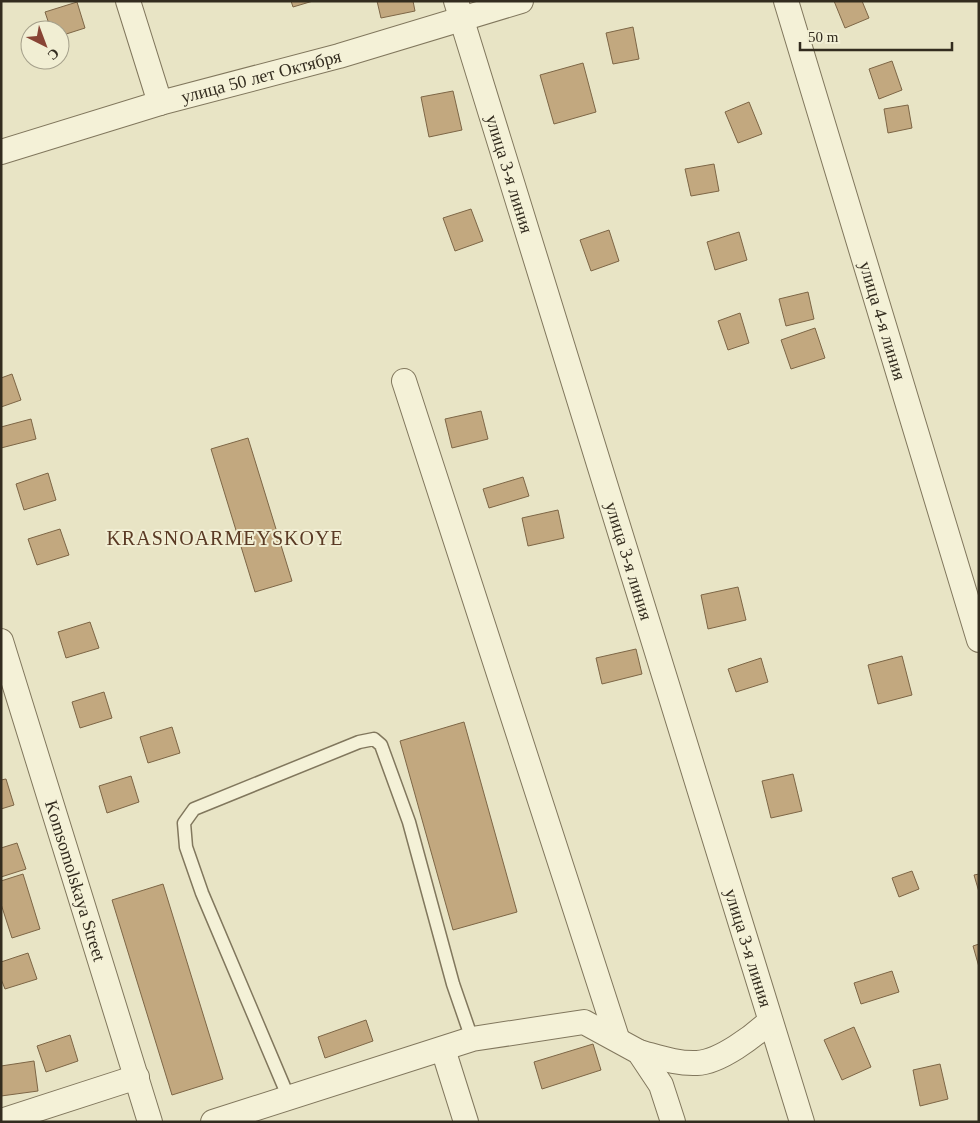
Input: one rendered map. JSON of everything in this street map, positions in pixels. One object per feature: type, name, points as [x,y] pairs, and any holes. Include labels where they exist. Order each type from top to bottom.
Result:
[{"type":"street","points":[[128,1],[160,103]]},
{"type":"street","name":"улица 50 лет Октября","points":[[1,152],[160,103],[340,56],[458,10],[521,1]]},
{"type":"street","name":"улица 4-я линия","points":[[786,1],[979,640]]},
{"type":"street","name":"улица 3-я линия","points":[[458,10],[802,1122]]},
{"type":"street","points":[[404,381],[617,1038]]},
{"type":"street","name":"Komsomolskaya Street","points":[[1,641],[150,1122]]},
{"type":"street","points":[[213,1122],[288,1096],[472,1039],[584,1022],[617,1038],[639,1052],[671,1061],[698,1063],[729,1052],[754,1036],[770,1021]]},
{"type":"street","points":[[443,1049],[466,1122]]},
{"type":"street","points":[[639,1052],[661,1085],[673,1122]]},
{"type":"street","points":[[1,1122],[137,1077]]},
{"type":"lane","points":[[288,1096],[202,893],[186,847],[184,823],[194,809],[359,742],[374,739],[382,744],[409,822],[453,984],[472,1039]]},
{"type":"building","points":[[291,1],[313,1],[293,7]]},
{"type":"building","points":[[377,1],[413,1],[415,11],[381,18]]},
{"type":"building","points":[[834,1],[862,1],[869,18],[845,28]]},
{"type":"building","points":[[77,2],[85,28],[70,33],[70,20],[48,20],[45,12]]},
{"type":"building","points":[[633,27],[639,59],[613,64],[606,33]]},
{"type":"building","points":[[892,61],[902,90],[879,99],[869,69]]},
{"type":"building","points":[[583,63],[596,112],[554,124],[540,75]]},
{"type":"building","points":[[453,91],[462,130],[429,137],[421,97]]},
{"type":"building","points":[[749,102],[762,134],[738,143],[725,112]]},
{"type":"building","points":[[908,105],[912,128],[888,133],[884,109]]},
{"type":"building","points":[[714,164],[719,191],[691,196],[685,169]]},
{"type":"building","points":[[471,209],[483,241],[455,251],[443,218]]},
{"type":"building","points":[[609,230],[619,261],[591,271],[580,240]]},
{"type":"building","points":[[739,232],[747,260],[715,270],[707,242]]},
{"type":"building","points":[[808,292],[814,319],[786,326],[779,299]]},
{"type":"building","points":[[740,313],[749,343],[728,350],[718,321]]},
{"type":"building","points":[[815,328],[825,358],[791,369],[781,340]]},
{"type":"building","points":[[12,374],[21,400],[1,407],[1,378]]},
{"type":"building","points":[[481,411],[488,439],[452,448],[445,419]]},
{"type":"building","points":[[31,419],[36,439],[1,448],[1,427]]},
{"type":"building","points":[[248,438],[292,581],[255,592],[211,449]]},
{"type":"building","points":[[48,473],[56,500],[24,510],[16,484]]},
{"type":"building","points":[[523,477],[529,496],[489,508],[483,489]]},
{"type":"building","points":[[558,510],[564,538],[528,546],[522,518]]},
{"type":"building","points":[[60,529],[69,555],[37,565],[28,539]]},
{"type":"building","points":[[738,587],[746,620],[708,629],[701,595]]},
{"type":"building","points":[[90,622],[99,648],[66,658],[58,632]]},
{"type":"building","points":[[636,649],[642,674],[602,684],[596,658]]},
{"type":"building","points":[[902,656],[912,695],[878,704],[868,665]]},
{"type":"building","points":[[761,658],[768,682],[736,692],[728,669]]},
{"type":"building","points":[[104,692],[112,718],[80,728],[72,702]]},
{"type":"building","points":[[464,722],[517,912],[453,930],[400,741]]},
{"type":"building","points":[[172,727],[180,753],[148,763],[140,737]]},
{"type":"building","points":[[793,774],[802,811],[771,818],[762,781]]},
{"type":"building","points":[[131,776],[139,802],[107,813],[99,786]]},
{"type":"building","points":[[6,779],[14,805],[1,809],[1,780]]},
{"type":"building","points":[[17,843],[26,869],[1,877],[1,848]]},
{"type":"building","points":[[912,871],[919,889],[899,897],[892,878]]},
{"type":"building","points":[[23,874],[40,929],[12,938],[1,904],[1,881]]},
{"type":"building","points":[[979,874],[979,892],[974,875]]},
{"type":"building","points":[[163,884],[223,1079],[172,1095],[112,900]]},
{"type":"building","points":[[979,944],[979,967],[973,946]]},
{"type":"building","points":[[28,953],[37,979],[5,989],[1,979],[1,962]]},
{"type":"building","points":[[892,971],[899,992],[861,1004],[854,983]]},
{"type":"building","points":[[366,1020],[373,1041],[325,1058],[318,1037]]},
{"type":"building","points":[[854,1027],[871,1067],[842,1080],[824,1040]]},
{"type":"building","points":[[70,1035],[78,1061],[46,1072],[37,1046]]},
{"type":"building","points":[[593,1044],[601,1070],[542,1089],[534,1062]]},
{"type":"building","points":[[34,1061],[38,1091],[1,1096],[1,1066]]},
{"type":"building","points":[[940,1064],[948,1099],[920,1106],[913,1070]]},
{"type":"district","name":"KRASNOARMEYSKOYE","points":[[225,538]]}]
